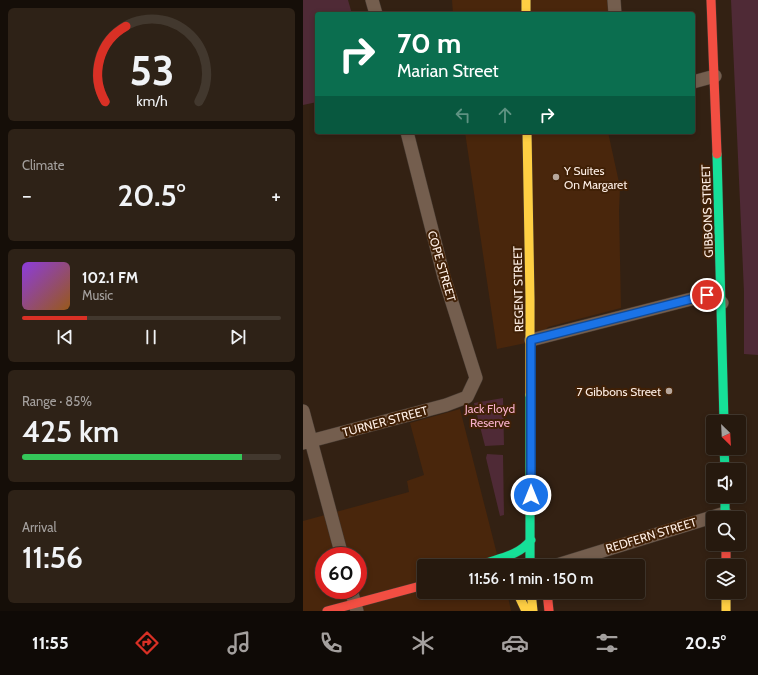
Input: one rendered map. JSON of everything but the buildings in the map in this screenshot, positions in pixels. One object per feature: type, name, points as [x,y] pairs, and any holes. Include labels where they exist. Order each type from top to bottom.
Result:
[{"type":"main road","points":[[526,0],[526,12]]},
{"type":"main road","name":"GIBBONS STREET","points":[[711,0],[715,76],[724,415]]},
{"type":"main road","name":"REGENT STREET","points":[[527,134],[531,340],[530,559]]},
{"type":"main road","points":[[498,559],[519,551],[531,540]]},
{"type":"main road","points":[[505,559],[524,557],[526,559]]},
{"type":"main road","points":[[327,611],[356,607],[417,587]]},
{"type":"main road","points":[[520,599],[526,611]]},
{"type":"main road","points":[[532,599],[533,611]]},
{"type":"main road","points":[[548,599],[549,611]]},
{"type":"main road","points":[[726,599],[726,611]]},
{"type":"street","points":[[372,0],[375,12]]},
{"type":"street","points":[[614,0],[615,12]]},
{"type":"street","points":[[695,81],[715,76]]},
{"type":"street","name":"COPE STREET","points":[[407,134],[443,277],[476,378],[467,397]]},
{"type":"street","points":[[531,340],[707,295],[716,297],[722,303]]},
{"type":"street","name":"TURNER STREET","points":[[307,442],[446,405],[467,397]]},
{"type":"street","points":[[303,411],[307,442],[339,547]]},
{"type":"street","name":"REDFERN STREET","points":[[577,559],[706,521]]},
{"type":"shaded area","points":[[452,0],[611,0],[611,12],[453,12]]},
{"type":"shaded area","points":[[465,134],[608,134],[620,187],[621,308],[548,327],[535,341],[497,349]]},
{"type":"shaded area","points":[[460,409],[498,559],[417,559],[417,599],[508,599],[511,611],[303,611],[303,521],[409,492],[407,481],[424,475],[410,423]]},
{"type":"green space","points":[[303,0],[348,0],[351,12],[315,12],[315,102],[303,105]]},
{"type":"green space","points":[[731,0],[758,0],[758,355],[744,354],[744,292]]},
{"type":"green space","name":"Jack Floyd Reserve","points":[[503,398],[504,445],[485,446],[474,403]]},
{"type":"green space","name":"Jack Floyd Reserve","points":[[487,454],[503,455],[504,515],[500,516],[486,458]]},
{"type":"traffic: fast","points":[[717,154],[724,415]]},
{"type":"traffic: fast","points":[[530,395],[530,559]]},
{"type":"traffic: fast","points":[[724,455],[725,463]]},
{"type":"traffic: fast","points":[[725,503],[725,511]]},
{"type":"traffic: fast","points":[[498,559],[514,554],[526,546],[531,540]]},
{"type":"traffic: slow","points":[[526,0],[526,12]]},
{"type":"traffic: slow","points":[[527,134],[530,395]]},
{"type":"traffic: slow","points":[[520,599],[526,611]]},
{"type":"traffic: slow","points":[[532,599],[533,611]]},
{"type":"traffic: slow","points":[[726,599],[726,611]]},
{"type":"traffic: jam","points":[[711,0],[717,154]]},
{"type":"traffic: jam","points":[[726,551],[726,559]]},
{"type":"traffic: jam","points":[[327,611],[417,587]]},
{"type":"traffic: jam","points":[[548,599],[549,611]]},
{"type":"place","name":"Y Suites On Margaret","points":[[556,177]]},
{"type":"place","name":"7 Gibbons Street","points":[[669,391]]},
{"type":"route","points":[[531,495],[531,340],[707,295]]}]
